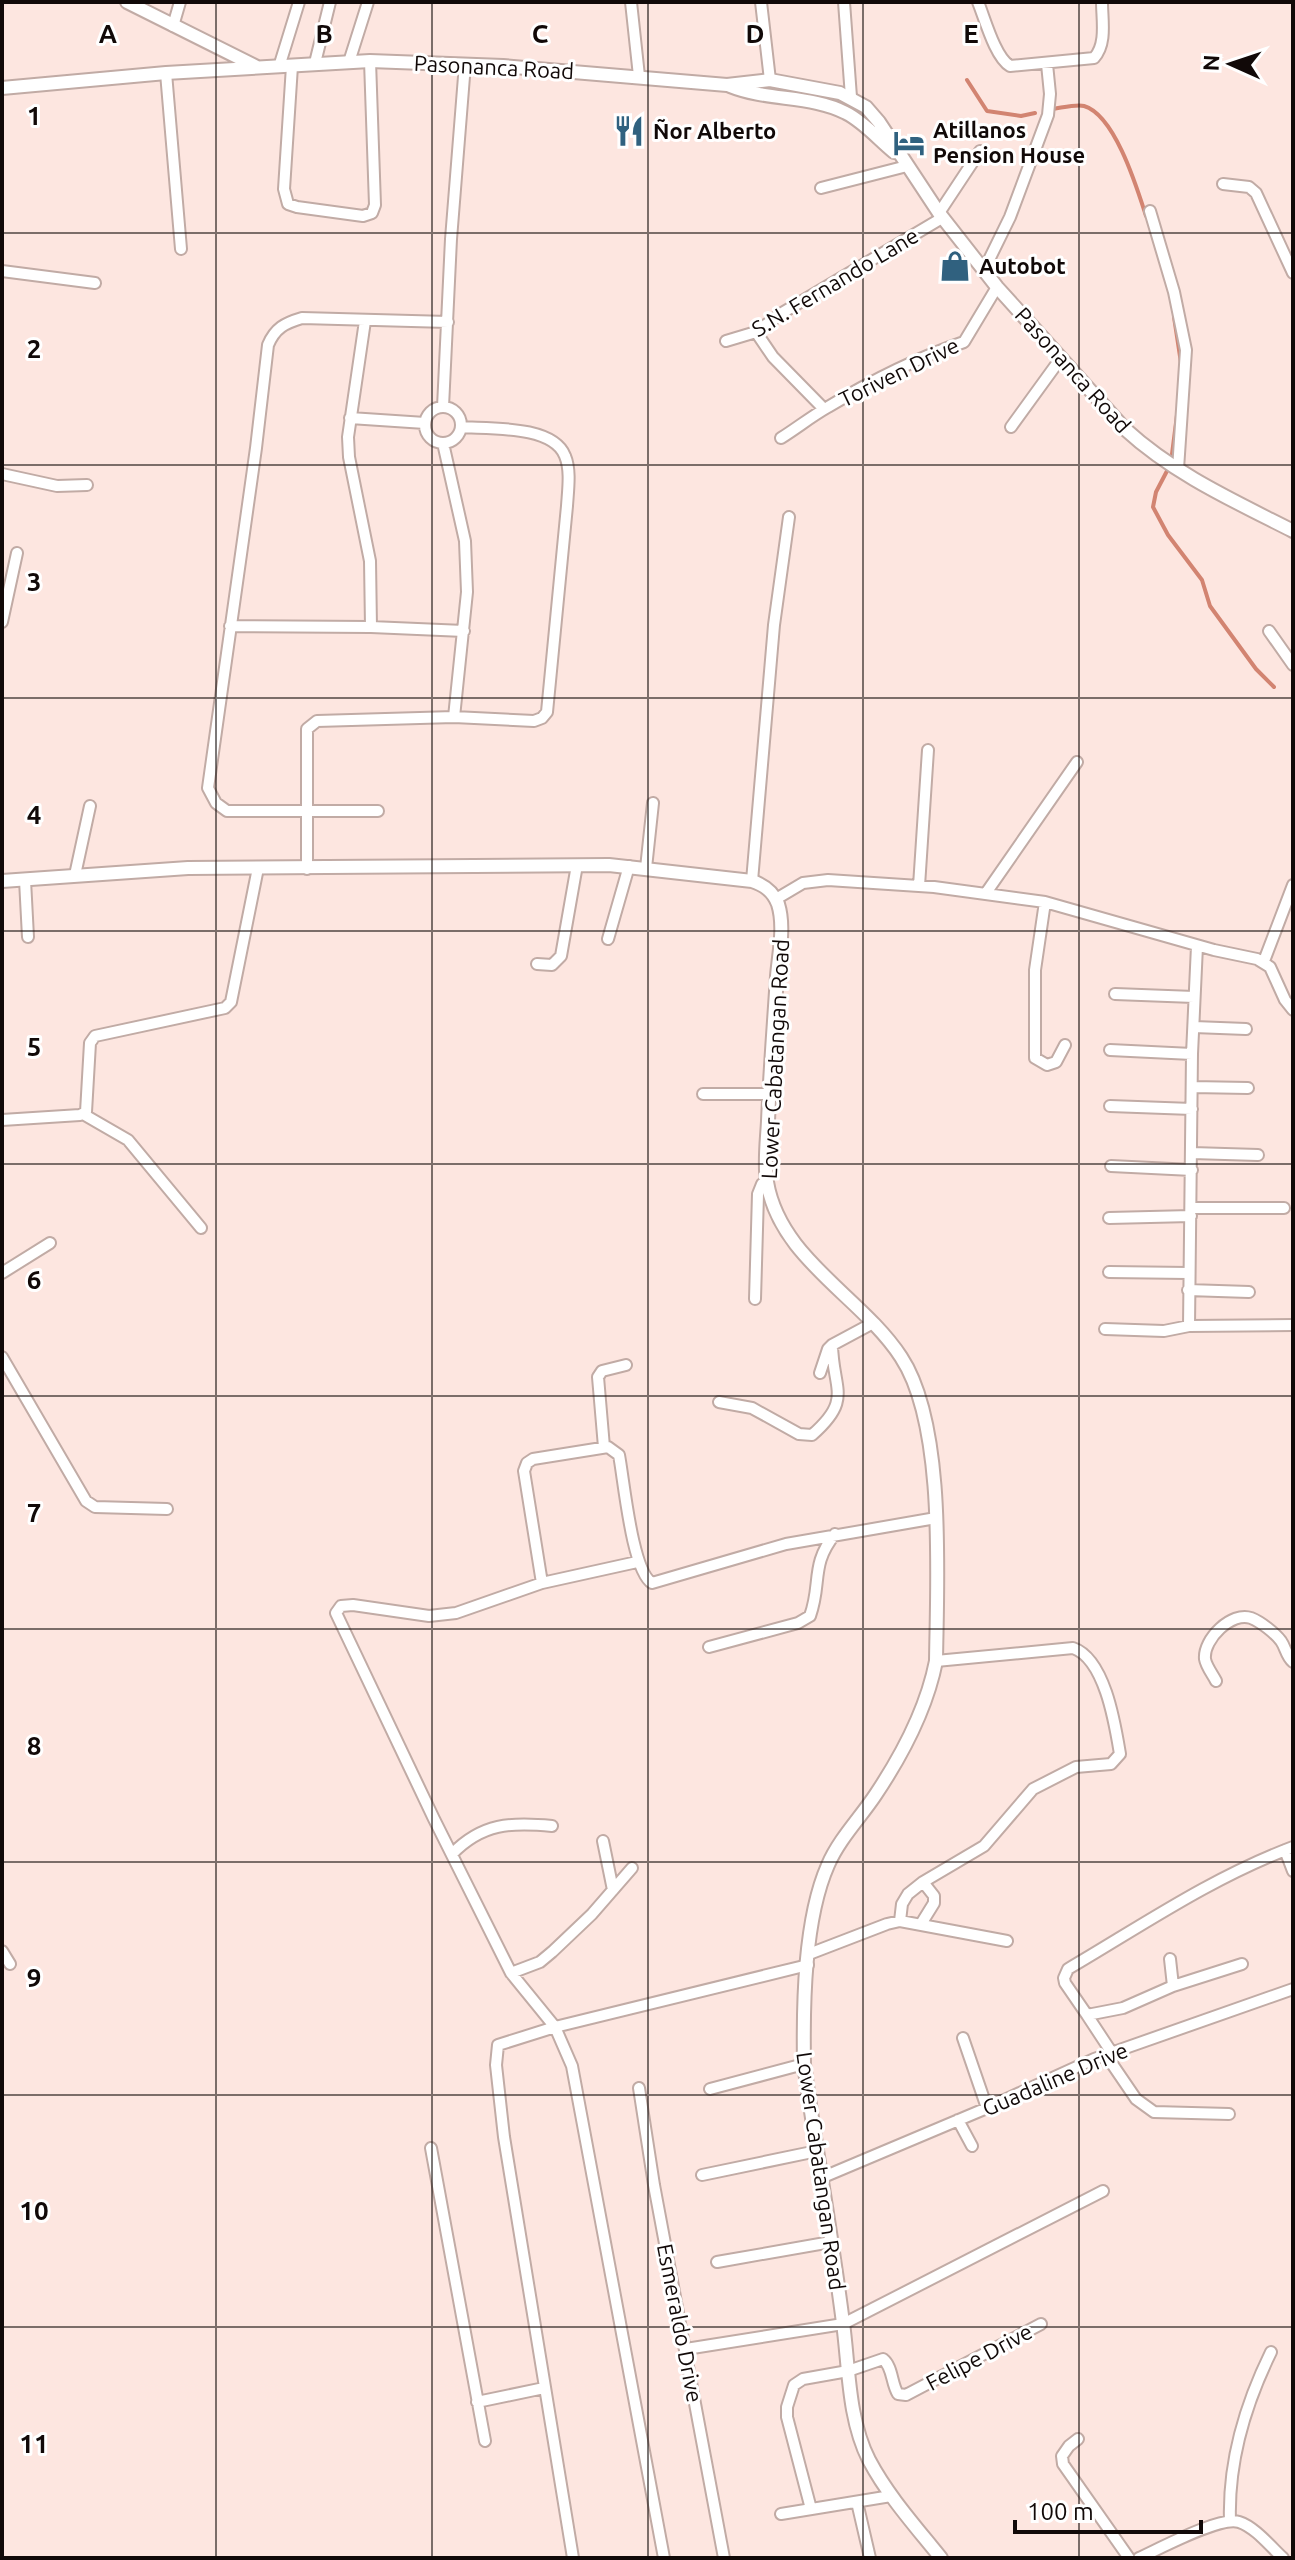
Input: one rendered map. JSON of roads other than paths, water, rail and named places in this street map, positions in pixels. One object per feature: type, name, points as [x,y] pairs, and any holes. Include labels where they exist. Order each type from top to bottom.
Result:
[{"type":"street","name":"Pasonanca Road","points":[[127,2],[260,68]]},
{"type":"street","points":[[173,26],[180,2]]},
{"type":"street","points":[[299,2],[285,66],[284,189],[288,204],[363,216],[372,213],[375,205],[370,61]]},
{"type":"street","points":[[315,63],[330,2]]},
{"type":"street","points":[[349,62],[368,2]]},
{"type":"street","points":[[631,2],[639,76]]},
{"type":"street","points":[[761,2],[770,80]]},
{"type":"street","points":[[844,2],[851,97]]},
{"type":"street","points":[[978,2],[1004,63],[1010,66],[1094,58],[1103,41],[1102,2]]},
{"type":"street","name":"Pasonanca Road","points":[[2,88],[166,73],[370,61],[639,76],[727,85],[767,97],[831,106],[856,119],[903,161]]},
{"type":"street","points":[[443,407],[451,239],[465,64]]},
{"type":"street","points":[[984,270],[1010,217],[1048,115],[1050,94],[1047,64]]},
{"type":"street","points":[[166,73],[181,249]]},
{"type":"street","name":"Pasonanca Road","points":[[727,85],[770,80],[829,89],[851,97],[866,107],[940,216],[997,287],[1125,429],[1148,450],[1204,486],[1293,531]]},
{"type":"street","points":[[940,216],[980,151]]},
{"type":"street","points":[[821,188],[903,161]]},
{"type":"street","points":[[1223,184],[1249,187],[1256,193],[1293,273]]},
{"type":"street","points":[[1150,211],[1166,263],[1186,350],[1178,469]]},
{"type":"street","name":"S.N. Fernando Lane","points":[[726,341],[756,332],[940,216]]},
{"type":"street","points":[[2,271],[95,283]]},
{"type":"street","name":"Toriven Drive","points":[[781,438],[824,409],[894,371],[964,342],[997,287]]},
{"type":"street","points":[[378,811],[227,811],[216,803],[208,788],[268,345],[273,333],[283,324],[302,318],[448,322]]},
{"type":"street","points":[[365,321],[350,418],[349,457],[370,561],[371,627]]},
{"type":"street","points":[[756,332],[773,357],[824,409]]},
{"type":"street","points":[[1011,427],[1061,358]]},
{"type":"street","points":[[443,407],[454,411],[461,427],[457,436],[443,443],[428,435],[425,423],[429,413],[443,407]]},
{"type":"street","points":[[350,418],[425,423]]},
{"type":"street","points":[[307,869],[307,729],[310,724],[317,721],[454,717],[534,721],[547,712],[568,472],[565,454],[554,441],[540,433],[461,427]]},
{"type":"street","points":[[443,443],[465,541],[467,592],[454,717]]},
{"type":"street","points":[[2,474],[57,486],[87,485]]},
{"type":"street","points":[[752,881],[770,661],[789,517]]},
{"type":"street","points":[[2,622],[17,553]]},
{"type":"street","points":[[230,626],[464,631]]},
{"type":"street","points":[[1269,631],[1293,665]]},
{"type":"street","points":[[919,886],[928,750]]},
{"type":"street","points":[[986,893],[1077,762]]},
{"type":"street","points":[[646,868],[653,803]]},
{"type":"street","points":[[75,875],[90,806]]},
{"type":"street","points":[[537,964],[552,965],[561,956],[577,865]]},
{"type":"street","points":[[2,881],[188,868],[577,865],[629,866],[752,881],[769,890],[776,899],[811,880],[919,886],[1045,902],[1197,946],[1264,961],[1274,973],[1285,1000],[1293,1010]]},
{"type":"street","points":[[608,939],[629,866]]},
{"type":"street","points":[[83,1114],[86,1112],[90,1043],[93,1037],[225,1008],[231,1002],[258,868]]},
{"type":"street","points":[[25,880],[28,937]]},
{"type":"street","points":[[1264,961],[1293,885]]},
{"type":"street","name":"Lower Cabatangan Road","points":[[776,899],[781,926],[769,1094],[767,1181],[783,1227],[901,1357],[921,1401],[936,1518],[936,1661],[932,1683],[912,1729],[878,1791],[829,1861],[813,1916],[803,2024],[804,2064],[848,2371],[863,2443],[891,2496],[941,2558]]},
{"type":"street","points":[[1045,902],[1035,970],[1035,1058],[1047,1065],[1056,1062],[1065,1045]]},
{"type":"street","points":[[1189,1326],[1192,1054],[1197,946]]},
{"type":"street","points":[[1115,994],[1194,997]]},
{"type":"street","points":[[1194,1027],[1246,1029]]},
{"type":"street","points":[[1110,1050],[1192,1054]]},
{"type":"street","points":[[1192,1087],[1248,1088]]},
{"type":"street","points":[[703,1094],[769,1094]]},
{"type":"street","points":[[1110,1106],[1192,1109]]},
{"type":"street","points":[[2,1120],[83,1114],[128,1140],[201,1228]]},
{"type":"street","points":[[1192,1153],[1258,1155]]},
{"type":"street","points":[[1111,1166],[1192,1170]]},
{"type":"street","points":[[755,1299],[758,1194],[762,1184],[767,1181]]},
{"type":"street","points":[[1109,1218],[1284,1208]]},
{"type":"street","points":[[2,1273],[50,1243]]},
{"type":"street","points":[[1109,1272],[1188,1273]]},
{"type":"street","points":[[1188,1290],[1249,1292]]},
{"type":"street","points":[[820,1373],[832,1345],[873,1323]]},
{"type":"street","points":[[1105,1329],[1164,1331],[1189,1326],[1293,1325]]},
{"type":"street","points":[[719,1402],[752,1408],[799,1434],[812,1435],[838,1405],[840,1395],[832,1345]]},
{"type":"street","points":[[2,1357],[86,1501],[95,1507],[167,1509]]},
{"type":"street","points":[[604,1447],[598,1377],[602,1371],[626,1365]]},
{"type":"street","points":[[542,1583],[524,1471],[527,1463],[533,1459],[604,1447],[619,1455],[637,1562],[645,1579],[658,1583],[786,1544],[936,1518]]},
{"type":"street","points":[[709,1647],[798,1623],[810,1616],[815,1602],[818,1562],[823,1548],[835,1534]]},
{"type":"street","points":[[637,1562],[542,1583],[456,1613],[429,1616],[353,1605],[341,1606],[336,1613],[511,1973],[555,2027],[572,2066],[586,2127],[664,2558]]},
{"type":"street","points":[[1216,1681],[1205,1660],[1207,1649],[1222,1628],[1240,1617],[1251,1618],[1282,1642],[1287,1657],[1293,1662]]},
{"type":"street","points":[[900,1921],[902,1904],[908,1894],[984,1846],[1033,1789],[1076,1767],[1111,1764],[1120,1754],[1111,1705],[1100,1679],[1082,1651],[1073,1648],[936,1661]]},
{"type":"street","points":[[452,1854],[468,1838],[493,1827],[552,1826]]},
{"type":"street","points":[[603,1841],[613,1890]]},
{"type":"street","points":[[1229,2114],[1154,2112],[1136,2099],[1064,1978],[1068,1969],[1242,1867],[1289,1849],[1293,1871]]},
{"type":"street","points":[[511,1973],[540,1962],[552,1952],[632,1868]]},
{"type":"street","points":[[921,1924],[934,1903],[934,1896],[923,1882]]},
{"type":"street","points":[[573,2558],[506,2146],[496,2057],[498,2045],[808,1959],[900,1921],[1007,1941]]},
{"type":"street","points":[[2,1951],[10,1964]]},
{"type":"street","points":[[1170,1959],[1173,1986]]},
{"type":"street","points":[[1087,2015],[1123,2008],[1173,1986],[1242,1964]]},
{"type":"street","name":"Guadaline Drive","points":[[821,2178],[1109,2054],[1293,1989]]},
{"type":"street","points":[[963,2038],[987,2108]]},
{"type":"street","points":[[710,2089],[804,2064]]},
{"type":"street","name":"Esmeraldo Drive","points":[[639,2088],[724,2558]]},
{"type":"street","points":[[958,2120],[972,2146]]},
{"type":"street","points":[[431,2148],[485,2441]]},
{"type":"street","points":[[702,2175],[817,2151]]},
{"type":"street","points":[[686,2349],[843,2324],[1103,2191]]},
{"type":"street","points":[[717,2262],[831,2242]]},
{"type":"street","name":"Felipe Drive","points":[[848,2371],[883,2359],[888,2363],[898,2394],[906,2395],[1041,2324]]},
{"type":"street","points":[[1230,2521],[1230,2484],[1238,2437],[1247,2406],[1271,2352]]},
{"type":"street","points":[[811,2509],[787,2417],[789,2396],[794,2385],[803,2379],[848,2371]]},
{"type":"street","points":[[477,2402],[544,2388]]},
{"type":"street","points":[[1078,2439],[1062,2456],[1063,2464],[1129,2558]]},
{"type":"street","points":[[781,2514],[891,2496]]},
{"type":"street","points":[[857,2502],[870,2558]]},
{"type":"street","points":[[1139,2558],[1191,2534],[1230,2521],[1245,2524],[1283,2558]]},
{"type":"waterway","points":[[967,80],[987,111],[1021,116],[1035,113]]},
{"type":"waterway","points":[[1052,109],[1084,106],[1106,123],[1123,154],[1146,216]]},
{"type":"waterway","points":[[1174,317],[1181,363]]},
{"type":"waterway","points":[[1172,454],[1177,415]]},
{"type":"waterway","points":[[1168,469],[1156,492],[1153,507],[1168,535],[1202,580],[1210,606],[1256,669],[1274,687]]},
{"type":"place","name":"Ñor Alberto","points":[[629,131]]},
{"type":"place","name":"Atillanos Pension House","points":[[909,143]]},
{"type":"place","name":"Autobot","points":[[955,266]]}]
